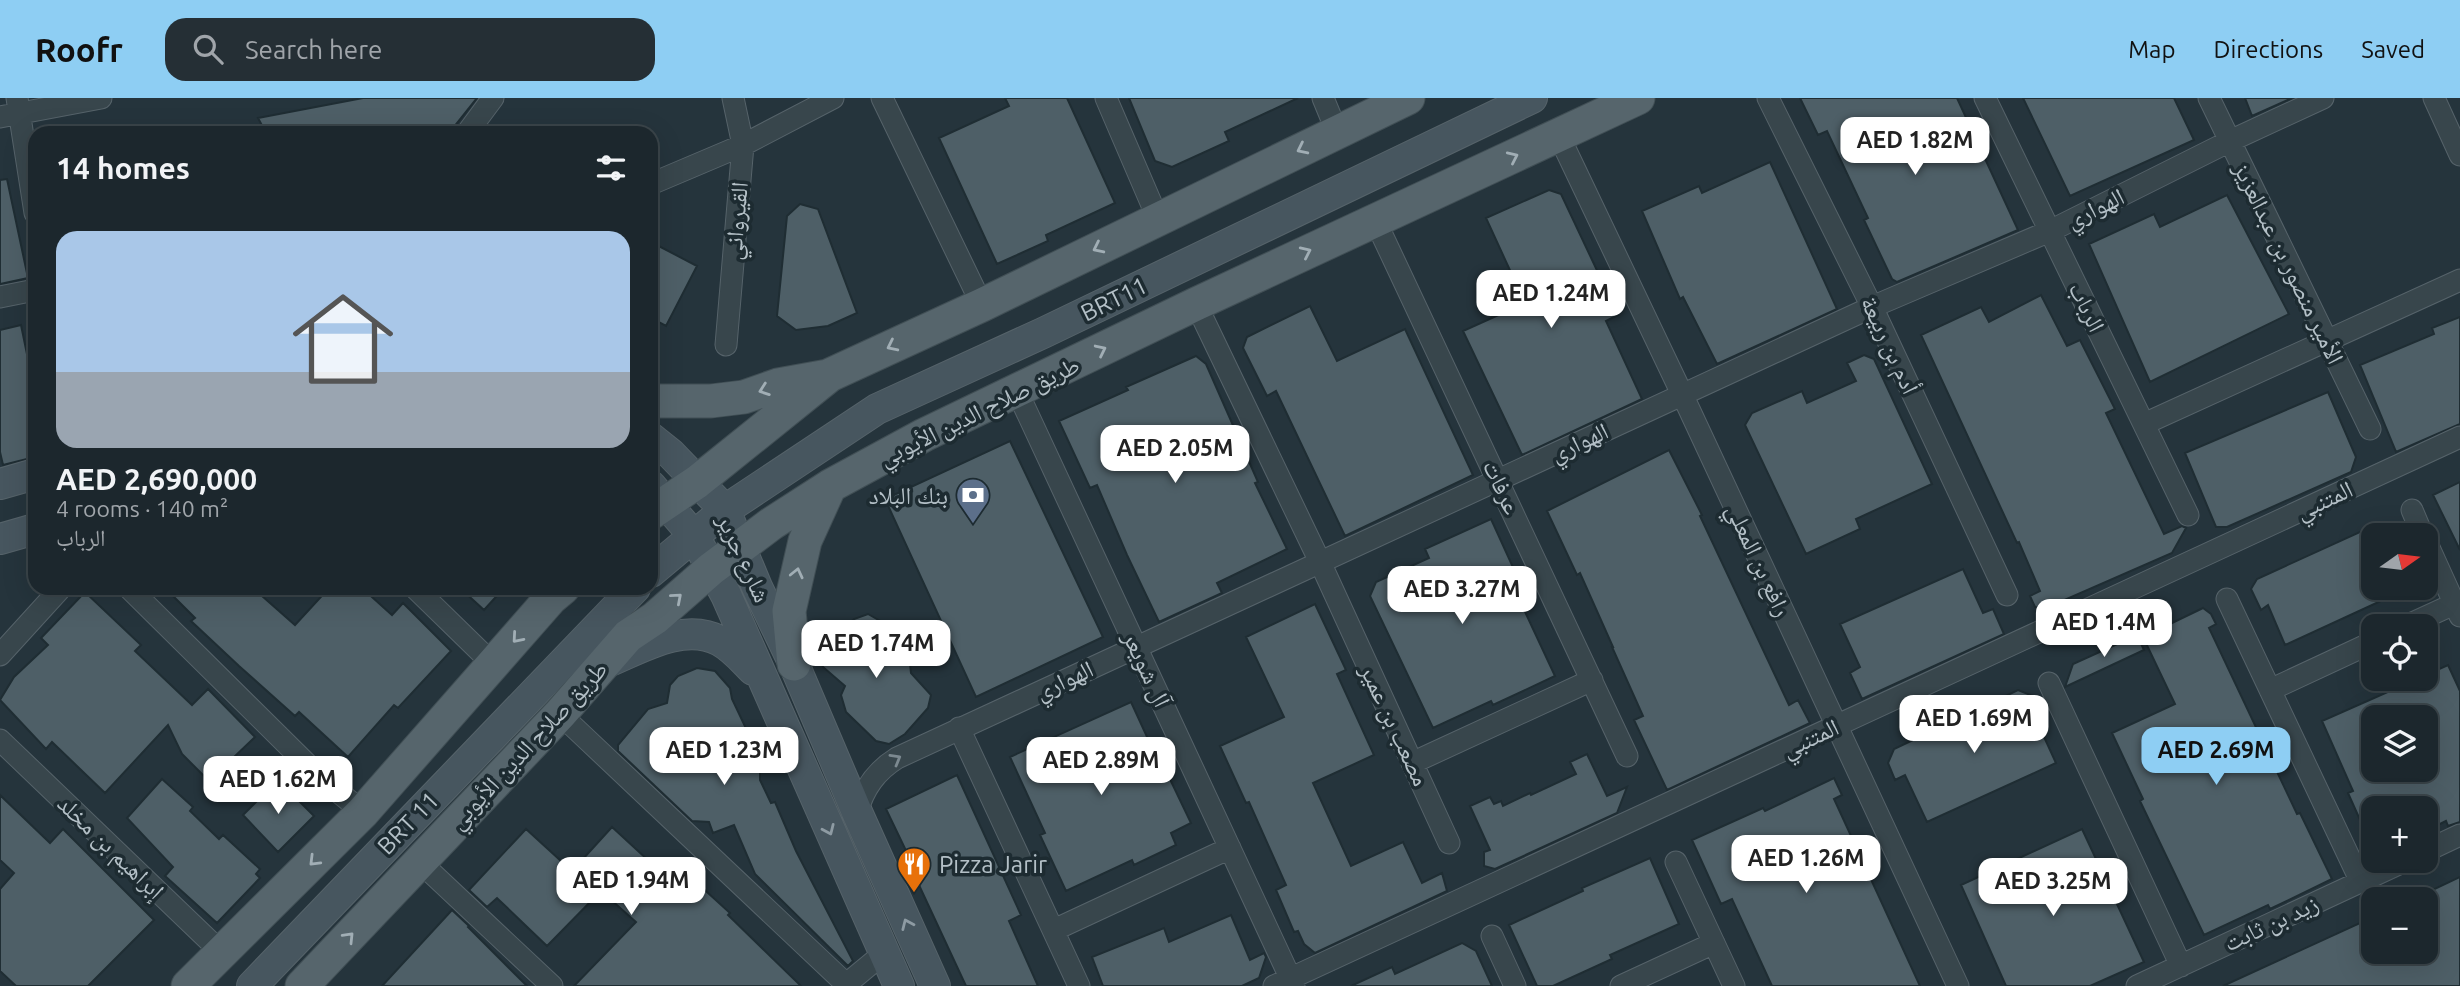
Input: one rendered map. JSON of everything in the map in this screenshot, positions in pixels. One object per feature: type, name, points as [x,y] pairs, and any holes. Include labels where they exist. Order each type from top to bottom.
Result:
[{"type":"main road","points":[[658,499],[697,482],[830,376],[1408,98]]},
{"type":"main road","name":"BRT11","points":[[658,566],[710,523],[877,410],[1532,98]]},
{"type":"main road","name":"طريق صلاح الدين الأيوبي","points":[[302,986],[560,714],[628,636],[655,618],[740,546],[831,486],[925,435],[1196,304],[1638,98]]},
{"type":"main road","points":[[658,401],[744,397],[778,385],[830,376]]},
{"type":"main road","name":"شارع جرير","points":[[658,444],[697,482],[710,523],[740,546],[935,986]]},
{"type":"main road","points":[[0,484],[28,476]]},
{"type":"main road","points":[[794,664],[789,611],[805,541],[831,486]]},
{"type":"main road","points":[[658,501],[710,523],[711,569],[726,595],[899,986]]},
{"type":"main road","points":[[0,539],[28,531]]},
{"type":"main road","points":[[188,986],[363,812],[553,595]]},
{"type":"main road","name":"BRT 11","points":[[252,986],[628,595]]},
{"type":"main road","points":[[604,664],[662,640],[690,634],[705,635],[719,640],[731,649],[761,678]]},
{"type":"street","points":[[28,182],[12,110],[101,98]]},
{"type":"street","points":[[472,126],[493,98]]},
{"type":"street","name":"القيرواني","points":[[726,345],[743,145],[733,98]]},
{"type":"street","points":[[658,181],[743,145],[833,98]]},
{"type":"street","points":[[882,98],[982,305]]},
{"type":"street","points":[[1106,98],[1158,219]]},
{"type":"street","points":[[1323,98],[1337,132]]},
{"type":"street","name":"أدم بن ربيعة","points":[[1768,98],[1872,307],[2007,594]]},
{"type":"street","name":"الرباب","points":[[1985,98],[2188,515]]},
{"type":"street","name":"الأمير منصور بن عبدالعزيز","points":[[2209,98],[2370,429]]},
{"type":"street","name":"الهواري","points":[[857,812],[871,780],[887,764],[959,728],[1872,307],[2050,231],[2323,98]]},
{"type":"street","points":[[2434,98],[2460,155]]},
{"type":"street","name":"رافع بن المعلي","points":[[1559,136],[1958,986]]},
{"type":"street","name":"عرفات","points":[[1375,220],[1627,756]]},
{"type":"street","points":[[2144,424],[2460,280]]},
{"type":"street","points":[[0,297],[28,291]]},
{"type":"street","name":"مصعب بن عمير","points":[[1196,304],[1320,562],[1449,843]]},
{"type":"street","name":"آل شويعر","points":[[1017,391],[1230,848],[1286,983]]},
{"type":"street","name":"المتنبي","points":[[1286,983],[2460,437]]},
{"type":"street","points":[[2412,510],[2418,523]]},
{"type":"street","points":[[2438,568],[2457,610],[2438,616]]},
{"type":"street","points":[[0,654],[55,595]]},
{"type":"street","points":[[136,595],[320,777],[363,812]]},
{"type":"street","points":[[422,595],[494,665]]},
{"type":"street","points":[[2227,599],[2361,881]]},
{"type":"street","points":[[2270,690],[2361,648]]},
{"type":"street","points":[[1412,763],[1592,680]]},
{"type":"street","points":[[2049,683],[2180,966]]},
{"type":"street","points":[[560,714],[845,985],[884,953]]},
{"type":"street","points":[[959,728],[1079,986]]},
{"type":"street","name":"إبراهيم بن مخلد","points":[[0,740],[221,952]]},
{"type":"street","points":[[2438,845],[2460,835]]},
{"type":"street","points":[[1055,930],[1230,848]]},
{"type":"street","points":[[420,862],[552,986]]},
{"type":"street","points":[[1676,862],[1734,986]]},
{"type":"street","name":"زيد بن ثابت","points":[[2137,986],[2379,873]]},
{"type":"street","points":[[1492,936],[1515,986]]},
{"type":"street","points":[[1622,986],[1714,943]]},
{"type":"building","points":[[363,98],[477,98],[455,126],[262,126],[258,118]]},
{"type":"building","points":[[1005,98],[1067,98],[1115,203],[1046,235],[1048,241],[997,264],[939,138],[1009,106]]},
{"type":"building","points":[[1129,98],[1298,98],[1225,132],[1229,141],[1172,167],[1155,161]]},
{"type":"building","points":[[1800,98],[1957,98],[2018,230],[1897,282],[1892,279],[1864,220],[1868,218],[1827,131],[1818,135]]},
{"type":"building","points":[[2023,98],[2174,98],[2194,140],[2070,196]]},
{"type":"building","points":[[2245,98],[2292,98],[2252,116]]},
{"type":"building","points":[[1770,162],[1837,309],[1717,364],[1683,297],[1680,299],[1642,211],[1699,186],[1702,193]]},
{"type":"building","points":[[7,179],[28,278],[0,284],[0,180]]},
{"type":"building","points":[[1549,190],[1561,194],[1618,315],[1606,321],[1642,399],[1522,455],[1463,331],[1525,303],[1486,218]]},
{"type":"building","points":[[2227,195],[2289,314],[2150,382],[2089,244],[2154,214],[2160,227]]},
{"type":"building","points":[[800,204],[818,209],[857,313],[828,326],[796,330],[777,316],[787,216]]},
{"type":"building","points":[[658,246],[697,266],[666,326],[658,322]]},
{"type":"building","points":[[2041,295],[2067,346],[2080,340],[2115,409],[2106,413],[2164,534],[2182,526],[2186,528],[2172,553],[2044,609],[2035,607],[2030,596],[2040,591],[1921,335],[1981,307],[1989,322]]},
{"type":"building","points":[[1310,306],[1337,361],[1405,329],[1473,475],[1345,536],[1276,391],[1267,396],[1243,348],[1247,337]]},
{"type":"building","points":[[2460,317],[2460,424],[2396,452],[2360,365],[2434,334],[2432,328]]},
{"type":"building","points":[[21,325],[28,359],[28,459],[3,465],[0,452],[0,330]]},
{"type":"building","points":[[1864,355],[1874,359],[1932,484],[1856,519],[1860,529],[1806,554],[1745,425],[1752,413],[1802,391],[1807,403],[1856,381],[1847,363]]},
{"type":"building","points":[[1196,356],[1206,364],[1258,482],[1255,483],[1287,549],[1217,583],[1222,593],[1159,622],[1097,485],[1090,488],[1059,421]]},
{"type":"building","points":[[2328,392],[2356,457],[2351,472],[2227,527],[2216,527],[2185,453]]},
{"type":"building","points":[[1010,441],[1103,637],[976,697],[885,499]]},
{"type":"building","points":[[1669,450],[1702,515],[1700,516],[1789,705],[1798,700],[1810,723],[1667,790],[1634,720],[1643,716],[1580,573],[1577,575],[1547,511]]},
{"type":"building","points":[[2460,482],[2460,550],[2433,495]]},
{"type":"building","points":[[1491,519],[1527,598],[1520,601],[1555,676],[1493,705],[1491,701],[1433,728],[1370,596],[1376,582],[1429,558],[1425,549]]},
{"type":"building","points":[[2361,531],[2361,600],[2383,600],[2285,645],[2268,605],[2261,610],[2251,589],[2257,579]]},
{"type":"building","points":[[1963,569],[1983,613],[1993,609],[2004,634],[1862,699],[1850,673],[1860,667],[1840,624]]},
{"type":"building","points":[[82,595],[88,595],[141,645],[135,651],[192,705],[208,689],[255,737],[209,781],[182,754],[168,725],[105,793],[52,742],[46,749],[0,700],[14,677],[48,645],[41,638]]},
{"type":"building","points":[[172,595],[261,595],[295,625],[323,595],[370,595],[392,615],[403,603],[451,651],[398,708],[394,705],[348,757],[299,712],[295,716],[239,666],[191,621],[195,618]]},
{"type":"building","points":[[468,595],[498,595],[484,610]]},
{"type":"building","points":[[1315,604],[1346,670],[1337,674],[1374,755],[1313,783],[1351,866],[1403,842],[1422,883],[1442,873],[1447,891],[1315,953],[1304,944],[1298,931],[1294,932],[1276,890],[1286,885],[1249,802],[1246,803],[1220,746],[1284,717],[1246,637]]},
{"type":"building","points":[[2203,608],[2211,614],[2216,624],[2209,628],[2297,814],[2300,813],[2332,879],[2270,909],[2268,905],[2204,935],[2140,801],[2143,799],[2112,733],[2175,704],[2143,637]]},
{"type":"building","points":[[868,614],[882,622],[891,639],[905,647],[909,654],[911,673],[931,695],[928,708],[905,734],[889,744],[876,741],[846,712],[841,695],[845,686],[823,667],[820,657],[821,652],[854,619]]},
{"type":"building","points":[[2137,635],[2144,650],[2065,687],[2073,664]]},
{"type":"building","points":[[2448,665],[2460,691],[2460,822],[2448,826],[2446,821],[2438,825],[2438,796],[2361,796],[2361,822],[2348,793],[2353,791],[2322,721],[2390,691],[2438,691],[2438,670]]},
{"type":"building","points":[[697,668],[715,671],[730,688],[732,699],[760,758],[760,780],[771,803],[775,802],[796,851],[853,961],[848,966],[755,874],[734,825],[713,833],[709,822],[692,821],[618,751],[618,745],[648,709],[667,703],[670,685],[678,676]]},
{"type":"building","points":[[2018,690],[2033,696],[2041,712],[2034,715],[2056,763],[1927,822],[1905,775],[1895,780],[1888,763],[1894,749]]},
{"type":"building","points":[[1131,702],[1165,776],[1168,775],[1191,823],[1171,833],[1176,845],[1134,865],[1132,860],[1066,891],[1040,835],[1045,833],[1010,757]]},
{"type":"building","points":[[1587,754],[1607,796],[1627,787],[1617,813],[1495,869],[1484,866],[1484,852],[1490,850],[1470,806],[1490,797],[1494,804],[1501,801],[1503,806],[1530,793],[1531,795],[1576,774],[1570,762]]},
{"type":"building","points":[[957,775],[1021,915],[1009,921],[1038,986],[966,986],[886,809]]},
{"type":"building","points":[[1834,778],[1842,795],[1834,799],[1920,986],[1772,986],[1732,899],[1721,904],[1692,840],[1763,808],[1765,811]]},
{"type":"building","points":[[162,779],[193,807],[190,811],[219,839],[223,835],[260,869],[256,874],[260,878],[217,923],[165,876],[173,867],[127,818]]},
{"type":"building","points":[[278,780],[314,816],[278,852],[243,815]]},
{"type":"building","points":[[0,795],[50,843],[63,829],[154,920],[88,986],[16,986],[0,971],[0,889],[14,873],[0,860]]},
{"type":"building","points":[[612,827],[674,884],[685,872],[730,913],[728,915],[801,986],[574,986],[636,922],[601,891],[547,946],[497,898],[487,907],[469,890],[526,829],[572,871]]},
{"type":"building","points":[[2082,829],[2144,962],[2090,986],[2006,986],[1961,885]]},
{"type":"building","points":[[1650,858],[1679,924],[1610,955],[1612,959],[1553,986],[1537,986],[1509,925]]},
{"type":"building","points":[[2460,877],[2460,986],[2223,986],[2361,923],[2361,964],[2438,964],[2438,887]]},
{"type":"building","points":[[452,910],[469,926],[527,986],[382,986]]},
{"type":"building","points":[[1231,915],[1250,960],[1264,953],[1266,957],[1259,978],[1242,986],[1103,986],[1092,957],[1164,928],[1169,942]]},
{"type":"building","points":[[1462,943],[1476,951],[1492,986],[1351,986],[1392,967],[1395,974]]},
{"type":"place","name":"بنك البلاد","points":[[973,525]]},
{"type":"place","name":"Pizza Jarir","points":[[914,894]]}]
